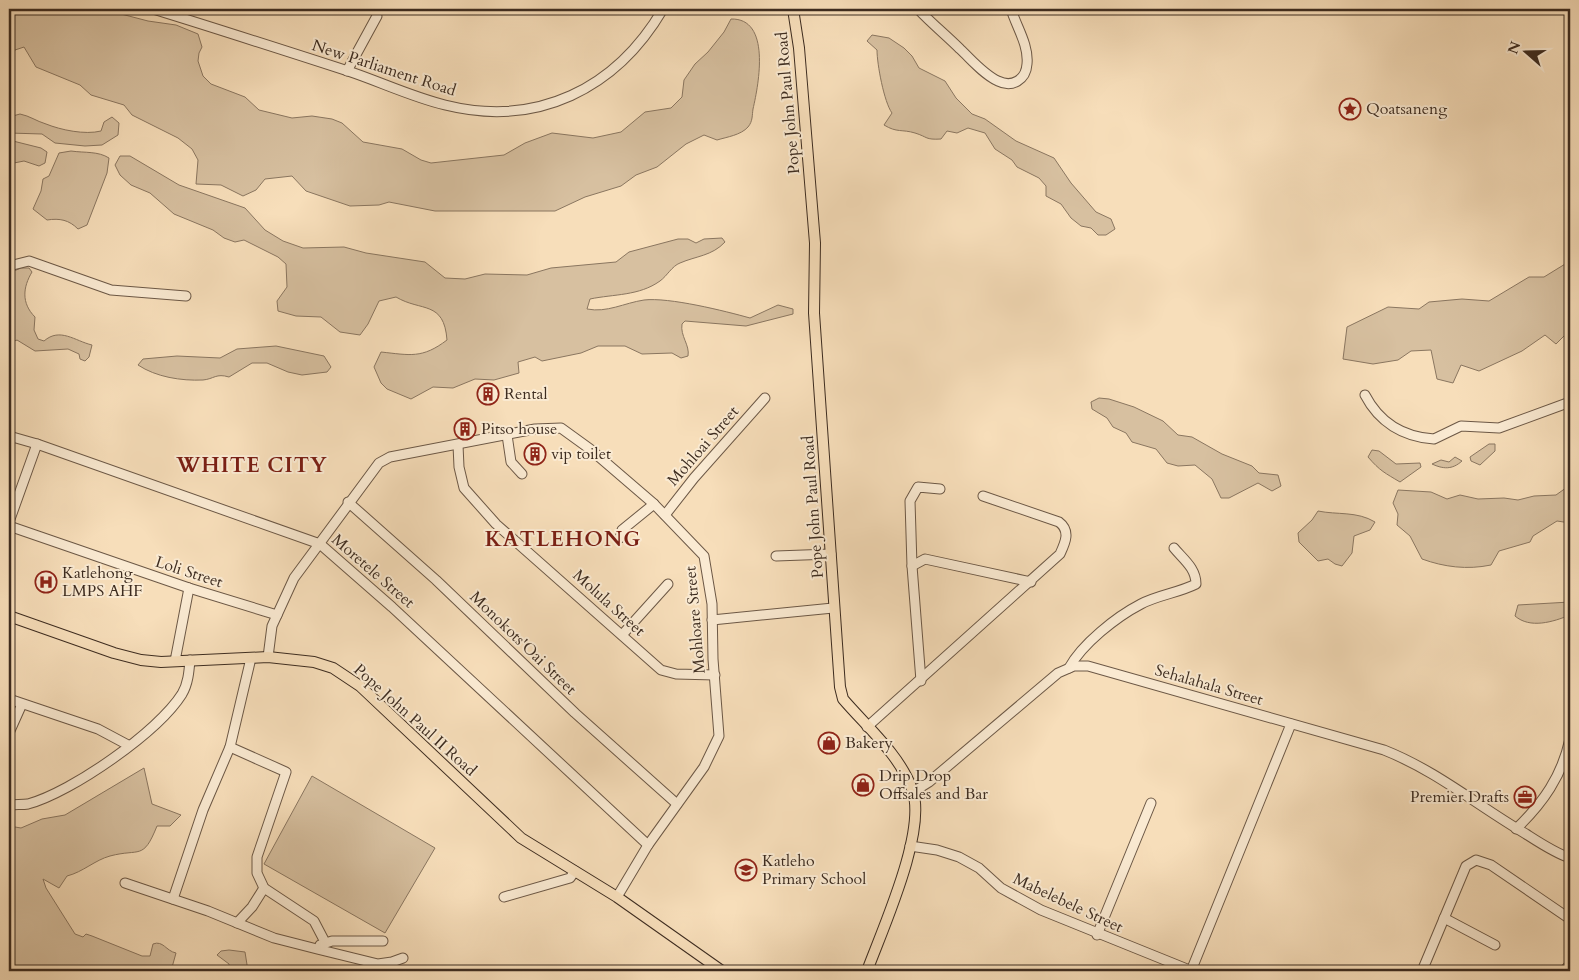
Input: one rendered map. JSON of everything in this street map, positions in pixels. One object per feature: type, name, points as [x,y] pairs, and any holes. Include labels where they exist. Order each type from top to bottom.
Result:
[{"type":"main road","name":"Pope John Paul Road","points":[[793,9],[799,48],[816,243],[814,313],[838,668],[843,699],[897,761],[913,792],[914,822],[910,846],[897,890],[866,971]]},
{"type":"main road","name":"Pope John Paul II Road","points":[[9,616],[114,653],[141,660],[175,661],[268,657],[324,664],[345,674],[521,838],[617,897],[722,971]]},
{"type":"street","name":"New Parliament Road","points":[[153,9],[347,71],[443,105],[477,110],[520,111],[563,100],[600,80],[634,48],[664,9]]},
{"type":"street","points":[[918,9],[974,63],[997,81],[1009,85],[1024,76],[1028,65],[1026,52],[1011,9]]},
{"type":"street","points":[[347,71],[376,16]]},
{"type":"street","points":[[9,266],[29,261],[111,290],[186,296]]},
{"type":"street","points":[[1365,395],[1376,414],[1385,423],[1401,430],[1434,439],[1461,426],[1499,428],[1570,402]]},
{"type":"street","name":"Mohloai Street","points":[[665,515],[694,478],[765,398]]},
{"type":"street","name":"Mohloare Street","points":[[268,657],[272,626],[294,578],[320,544],[348,502],[379,463],[390,457],[535,429],[561,428],[590,449],[654,504],[704,556],[712,620],[719,736],[704,767],[648,845],[617,897]]},
{"type":"street","points":[[507,435],[510,462],[522,474]]},
{"type":"street","name":"Moretele Street","points":[[9,436],[37,444],[320,544],[392,607],[648,845]]},
{"type":"street","points":[[9,524],[37,444]]},
{"type":"street","name":"Molula Street","points":[[458,445],[459,467],[464,488],[496,524],[661,670],[676,674],[715,675]]},
{"type":"street","points":[[921,681],[912,566],[912,495],[918,487],[940,490]]},
{"type":"street","points":[[867,727],[921,681],[1060,554],[1067,532],[1059,522],[983,496]]},
{"type":"street","name":"Monokots'Oai Street","points":[[348,502],[436,580],[575,713],[677,804]]},
{"type":"street","points":[[620,538],[622,530],[654,504]]},
{"type":"street","name":"Loli Street","points":[[9,524],[189,588],[277,615]]},
{"type":"street","points":[[913,792],[929,782],[1050,679],[1068,668],[1077,654],[1089,643],[1141,604],[1182,591],[1196,584],[1196,576],[1192,568],[1174,548]]},
{"type":"street","points":[[776,556],[830,554]]},
{"type":"street","points":[[912,566],[925,558],[1031,582]]},
{"type":"street","points":[[622,635],[668,584]]},
{"type":"street","points":[[175,661],[189,588]]},
{"type":"street","points":[[712,620],[833,608]]},
{"type":"street","points":[[173,899],[204,810],[230,748],[251,658]]},
{"type":"street","points":[[9,805],[27,804],[58,791],[98,769],[128,745],[166,713],[182,694],[190,660]]},
{"type":"street","name":"Sehalahala Street","points":[[1068,668],[1088,666],[1108,670],[1406,759],[1440,777],[1516,828],[1570,858]]},
{"type":"street","points":[[9,699],[98,729],[128,745]]},
{"type":"street","points":[[9,733],[22,704]]},
{"type":"street","name":"Mabelebele Street","points":[[910,846],[937,850],[959,857],[979,868],[1001,888],[1022,900],[1097,935],[1192,971],[1291,724]]},
{"type":"street","points":[[1516,828],[1536,810],[1556,781],[1569,753],[1570,739]]},
{"type":"street","points":[[230,748],[286,772],[257,856],[257,873],[264,888],[314,920],[325,942]]},
{"type":"street","points":[[1097,935],[1151,802]]},
{"type":"street","points":[[1422,971],[1466,866],[1476,860],[1491,865],[1570,919]]},
{"type":"street","points":[[504,897],[570,878],[575,871]]},
{"type":"street","points":[[125,883],[173,899],[274,938],[378,964],[403,958]]},
{"type":"street","points":[[237,923],[252,907],[264,888]]},
{"type":"street","points":[[1444,918],[1495,945]]},
{"type":"street","points":[[317,949],[325,942],[383,941]]},
{"type":"street","points":[[1564,971],[1570,964]]},
{"type":"shaded area","points":[[9,9],[102,9],[148,21],[176,25],[198,34],[202,47],[198,61],[203,76],[211,84],[245,97],[259,110],[292,118],[312,116],[332,119],[342,123],[363,142],[402,149],[421,160],[431,163],[504,155],[525,143],[552,133],[593,138],[621,132],[645,112],[671,108],[682,97],[684,80],[695,64],[708,52],[724,32],[731,19],[744,22],[752,29],[757,40],[759,54],[758,84],[752,120],[750,125],[742,132],[717,140],[704,135],[686,144],[657,167],[636,175],[621,186],[585,197],[555,211],[435,211],[389,202],[379,205],[350,206],[306,191],[292,176],[265,179],[256,190],[243,196],[221,185],[196,184],[198,160],[192,149],[178,138],[132,115],[124,105],[91,95],[80,85],[36,67],[24,47],[15,50],[9,60]]},
{"type":"shaded area","points":[[872,35],[889,38],[904,48],[912,56],[919,68],[945,81],[956,98],[972,114],[985,119],[1016,141],[1054,158],[1071,183],[1096,212],[1111,219],[1115,229],[1106,235],[1098,235],[1091,228],[1081,226],[1071,218],[1061,204],[1046,196],[1046,186],[1039,178],[1017,167],[1012,160],[995,149],[985,133],[968,128],[957,133],[947,131],[941,139],[932,139],[919,134],[892,129],[884,125],[892,113],[886,100],[877,50],[867,41]]},
{"type":"shaded area","points":[[20,114],[59,128],[88,132],[101,131],[104,122],[112,117],[119,123],[118,135],[102,145],[85,146],[55,143],[42,134],[9,133],[9,117]]},
{"type":"shaded area","points":[[9,140],[41,148],[47,152],[45,163],[39,166],[24,161],[9,164]]},
{"type":"shaded area","points":[[71,151],[96,153],[109,158],[107,173],[87,225],[78,229],[64,220],[47,220],[33,209],[41,191],[43,179],[49,176],[59,153]]},
{"type":"shaded area","points":[[120,156],[130,156],[179,185],[245,208],[265,230],[283,241],[303,248],[344,247],[366,253],[425,262],[445,278],[465,279],[485,274],[527,275],[551,268],[616,262],[629,252],[678,239],[688,239],[696,243],[704,239],[722,238],[725,242],[720,247],[709,253],[677,264],[663,279],[652,286],[626,294],[590,299],[587,309],[602,310],[637,301],[655,300],[697,305],[750,318],[778,305],[793,309],[793,314],[746,326],[685,321],[682,324],[682,328],[688,348],[688,356],[681,358],[672,353],[642,354],[625,346],[598,346],[581,353],[542,361],[535,357],[518,362],[519,373],[494,380],[475,379],[453,388],[433,387],[411,399],[387,389],[381,383],[374,367],[381,352],[408,355],[423,353],[447,340],[445,327],[436,313],[396,297],[379,301],[368,324],[360,335],[340,332],[321,317],[296,316],[278,311],[277,301],[287,287],[286,264],[278,257],[244,240],[235,242],[224,238],[213,230],[174,214],[150,193],[131,185],[120,175],[115,165]]},
{"type":"shaded area","points":[[1570,261],[1570,330],[1556,344],[1545,335],[1522,351],[1479,371],[1461,365],[1453,383],[1437,379],[1431,350],[1411,351],[1398,360],[1373,364],[1343,359],[1347,327],[1388,307],[1419,309],[1429,302],[1462,299],[1489,301],[1529,277],[1544,277]]},
{"type":"shaded area","points":[[21,268],[29,268],[32,272],[25,289],[25,295],[27,306],[35,317],[34,330],[38,339],[44,341],[56,335],[62,335],[92,345],[89,357],[85,361],[80,359],[79,354],[68,349],[35,351],[17,340],[12,342],[9,339],[9,273]]},
{"type":"shaded area","points":[[276,346],[324,356],[331,367],[327,372],[302,375],[288,372],[267,363],[252,363],[229,377],[221,376],[195,380],[178,379],[153,373],[138,365],[143,359],[177,356],[220,358],[237,349]]},
{"type":"shaded area","points":[[1099,398],[1109,399],[1134,407],[1163,421],[1178,435],[1192,437],[1222,454],[1252,466],[1259,473],[1278,475],[1281,486],[1272,491],[1258,483],[1229,498],[1221,498],[1212,479],[1195,465],[1178,466],[1167,463],[1156,449],[1132,442],[1126,433],[1113,427],[1107,418],[1092,409],[1091,402]]},
{"type":"shaded area","points":[[1489,444],[1495,444],[1495,451],[1480,465],[1471,461],[1470,457]]},
{"type":"shaded area","points":[[1372,450],[1379,451],[1396,464],[1420,463],[1421,467],[1400,482],[1376,466],[1368,457]]},
{"type":"shaded area","points":[[1455,457],[1462,461],[1451,467],[1444,468],[1432,464],[1441,460],[1449,462]]},
{"type":"shaded area","points":[[1570,485],[1570,523],[1557,521],[1533,536],[1530,542],[1499,551],[1491,565],[1482,567],[1456,567],[1422,559],[1410,536],[1397,525],[1398,514],[1393,503],[1398,490],[1431,492],[1447,499],[1460,495],[1478,499],[1504,498],[1518,500],[1534,496],[1556,495]]},
{"type":"shaded area","points":[[1318,511],[1361,516],[1375,522],[1370,530],[1354,536],[1352,553],[1342,566],[1328,559],[1318,561],[1299,542],[1298,533],[1312,520]]},
{"type":"shaded area","points":[[1570,602],[1570,615],[1549,622],[1528,622],[1515,616],[1518,605]]},
{"type":"shaded area","points":[[144,768],[152,804],[181,815],[170,826],[157,826],[148,844],[140,851],[110,856],[99,860],[67,876],[59,888],[43,879],[46,888],[75,934],[83,937],[86,934],[142,956],[150,956],[153,944],[159,943],[176,953],[171,971],[9,971],[9,826],[21,828],[42,819],[65,815]]},
{"type":"shaded area","points":[[312,776],[435,848],[385,933],[264,864]]},
{"type":"shaded area","points":[[221,951],[245,952],[248,971],[230,971],[229,964],[217,955]]},
{"type":"place","name":"Qoatsaneng","points":[[1350,109]]},
{"type":"place","name":"Rental","points":[[488,394]]},
{"type":"place","name":"Pitso house","points":[[465,429]]},
{"type":"place","name":"vip toilet","points":[[535,454]]},
{"type":"place","name":"Katlehong LMPS AHF","points":[[46,582]]},
{"type":"place","name":"Bakery","points":[[829,743]]},
{"type":"place","name":"Drip Drop Offsales and Bar","points":[[863,785]]},
{"type":"place","name":"Premier Drafts","points":[[1525,797]]},
{"type":"place","name":"Katleho Primary School","points":[[746,870]]},
{"type":"district","name":"WHITE CITY","points":[[252,465]]},
{"type":"district","name":"KATLEHONG","points":[[563,539]]}]
